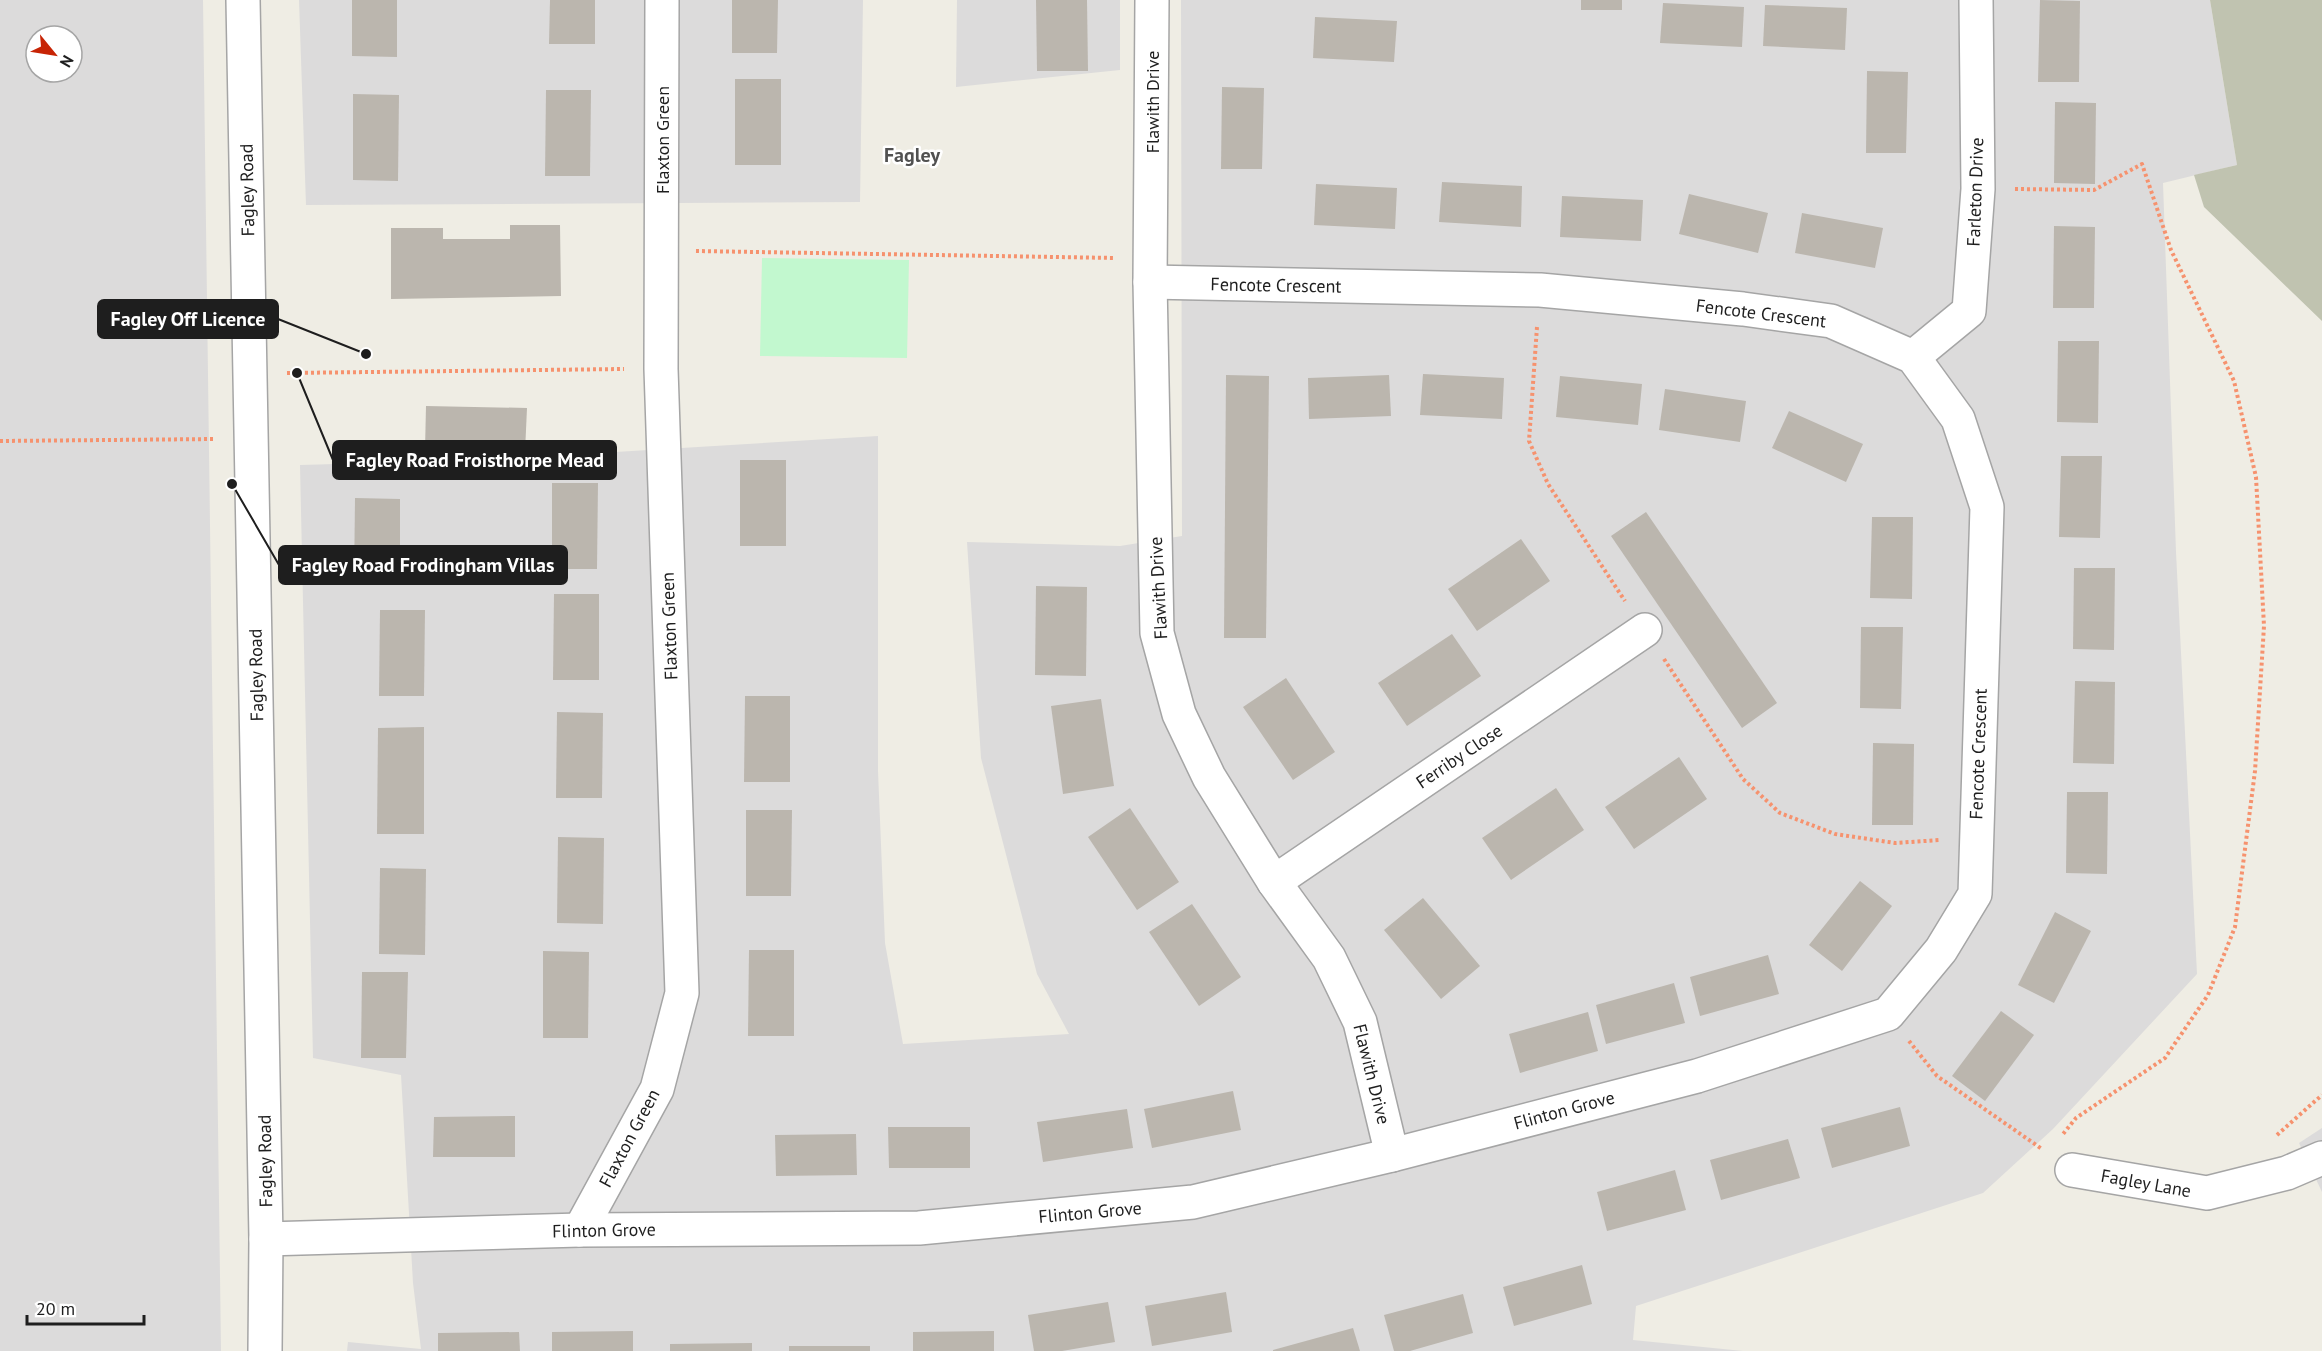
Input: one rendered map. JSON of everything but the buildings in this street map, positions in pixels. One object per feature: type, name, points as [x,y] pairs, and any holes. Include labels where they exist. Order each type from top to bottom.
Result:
[{"type":"street","name":"Fagley Road","points":[[243,0],[266,1239],[265,1351]]},
{"type":"street","name":"Flaxton Green","points":[[580,1230],[657,1089],[681,993],[661,369],[662,0]]},
{"type":"street","name":"Flawith Drive","points":[[1152,0],[1151,271],[1157,633],[1179,714],[1209,777],[1274,882],[1329,958],[1360,1022],[1392,1155]]},
{"type":"street","name":"Farleton Drive","points":[[1913,357],[1969,310],[1978,189],[1976,0]]},
{"type":"street","name":"Fencote Crescent","points":[[1151,271],[1540,290],[1743,309],[1831,321],[1913,357],[1958,419],[1987,507],[1975,894],[1941,950],[1888,1014]]},
{"type":"street","name":"Ferriby Close","points":[[1274,882],[1644,630]]},
{"type":"street","name":"Flinton Grove","points":[[266,1239],[580,1230],[931,1227],[1193,1202],[1392,1155],[1697,1076],[1888,1014]]},
{"type":"street","name":"Fagley Lane","points":[[2060,1161],[2207,1193],[2287,1173],[2322,1158]]},
{"type":"path","points":[[1888,1014],[1937,1076],[2060,1161],[2076,1118],[2165,1058],[2208,995],[2235,927],[2255,771],[2264,626],[2256,477],[2234,381],[2171,250],[2142,164],[2094,190],[1978,189]]},
{"type":"path","points":[[662,250],[1151,271]]},
{"type":"path","points":[[250,373],[661,369]]},
{"type":"path","points":[[0,441],[251,438]]},
{"type":"shaded area","points":[[0,0],[203,0],[221,1351],[0,1351]]},
{"type":"shaded area","points":[[299,0],[863,0],[860,202],[306,205]]},
{"type":"shaded area","points":[[957,0],[1120,0],[1120,70],[956,87]]},
{"type":"shaded area","points":[[1181,0],[2210,0],[2237,165],[2163,183],[2176,552],[2197,974],[2053,1129],[1983,1193],[1636,1306],[1633,1340],[1743,1351],[347,1351],[348,1342],[421,1349],[413,1283],[401,1075],[313,1058],[300,465],[482,460],[878,436],[878,771],[885,943],[903,1044],[1069,1034],[1037,974],[981,758],[967,542],[1120,546],[1182,536]]},
{"type":"shaded area","points":[[2210,0],[2322,0],[2322,321],[2204,207],[2194,175],[2237,165]]},
{"type":"shaded area","points":[[2322,1128],[2322,1192],[2299,1143]]},
{"type":"green space","points":[[762,258],[909,260],[907,358],[760,356]]},
{"type":"place","name":"Fagley Off Licence","points":[[366,354]]},
{"type":"place","name":"Fagley Road Froisthorpe Mead","points":[[297,373]]},
{"type":"place","name":"Fagley Road Frodingham Villas","points":[[232,484]]},
{"type":"district","name":"Fagley","points":[[912,155]]}]
